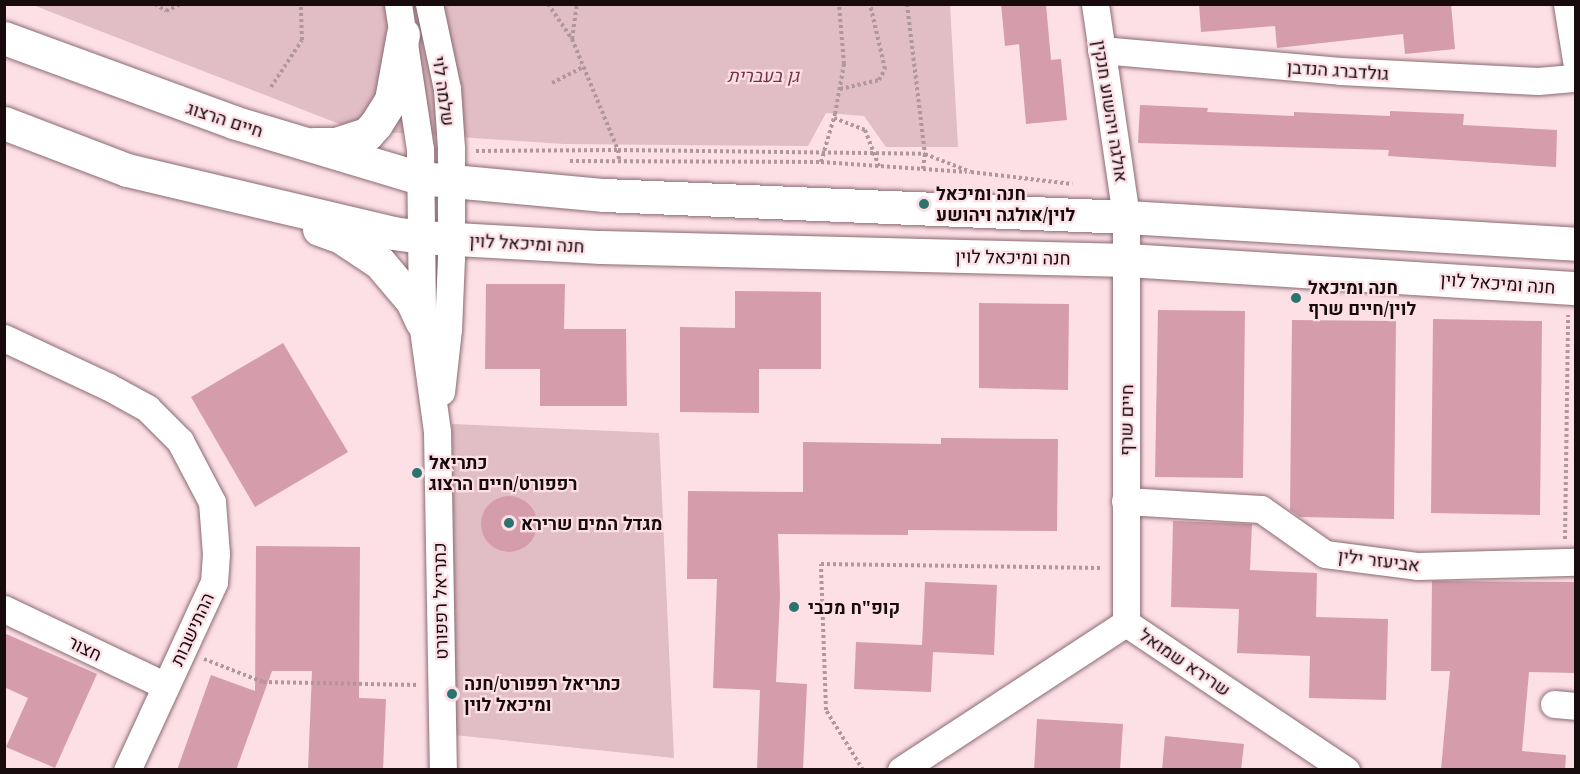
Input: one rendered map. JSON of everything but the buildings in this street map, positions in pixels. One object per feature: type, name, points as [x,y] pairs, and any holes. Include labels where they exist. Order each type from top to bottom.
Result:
[{"type":"main road","points":[[302,144],[336,144],[367,134],[376,124],[391,100],[401,19]]},
{"type":"main road","name":"חיים הרצוג","points":[[4,38],[182,105],[302,144],[441,168]]},
{"type":"main road","points":[[4,123],[127,170],[435,238]]},
{"type":"main road","points":[[441,168],[604,195],[1126,217],[1575,244]]},
{"type":"main road","points":[[216,191],[341,237],[380,263],[412,301],[422,322]]},
{"type":"main road","name":"חנה ומיכאל לוין","points":[[435,238],[601,247],[1128,260],[1572,288]]},
{"type":"street","name":"שלמה לוי","points":[[429,4],[447,88],[441,168]]},
{"type":"street","name":"אולגה ויהשוע חנקין","points":[[1095,4],[1126,217]]},
{"type":"street","points":[[1567,4],[1575,60]]},
{"type":"street","name":"שלמה לוי","points":[[401,19],[420,149],[441,168]]},
{"type":"street","name":"גולדברג הנדבן","points":[[1101,50],[1352,71],[1538,81],[1575,78]]},
{"type":"street","name":"כתריאל רפפורט","points":[[441,168],[435,238],[422,322],[436,432],[443,770]]},
{"type":"street","name":"חיים שרף","points":[[1126,217],[1128,260],[1126,623]]},
{"type":"street","name":"כתריאל רפפורט","points":[[435,238],[448,329],[436,432]]},
{"type":"street","name":"ההתישבות","points":[[4,338],[107,386],[147,408],[180,441],[212,502],[216,554],[214,582],[127,770]]},
{"type":"street","name":"אביעזר ילין","points":[[1125,501],[1261,509],[1325,554],[1418,566],[1570,562]]},
{"type":"street","name":"חצור","points":[[4,609],[166,686]]},
{"type":"street","name":"שרירא שמואל","points":[[901,770],[1126,623],[1346,770]]},
{"type":"path","points":[[155,4],[166,11],[182,4]]},
{"type":"path","points":[[271,87],[302,40],[301,4]]},
{"type":"path","points":[[548,4],[572,39],[618,150],[619,160]]},
{"type":"path","points":[[572,39],[577,4]]},
{"type":"path","points":[[821,162],[822,152],[834,118],[844,64],[839,4]]},
{"type":"path","points":[[840,89],[879,80],[885,69],[870,4]]},
{"type":"path","points":[[908,4],[925,154],[923,170]]},
{"type":"path","points":[[552,83],[584,67]]},
{"type":"path","points":[[834,118],[865,130],[879,166]]},
{"type":"path","points":[[441,168],[467,151],[618,150],[925,154],[971,172]]},
{"type":"path","points":[[560,161],[821,162],[971,172],[1076,184]]},
{"type":"path","points":[[1570,562],[1572,288]]},
{"type":"path","points":[[863,770],[826,710],[821,564],[1125,568]]},
{"type":"path","points":[[182,650],[263,682],[442,685]]},
{"type":"green space","name":"גן בעברית","points":[[33,5],[950,5],[958,147],[886,147],[864,116],[826,113],[808,146],[564,144],[355,130]]},
{"type":"green space","points":[[452,424],[659,433],[674,758],[454,735]]},
{"type":"place","name":"חנה ומיכאל לוין/אולגה ויהושע","points":[[924,204]]},
{"type":"place","name":"חנה ומיכאל לוין/חיים שרף","points":[[1296,298]]},
{"type":"place","name":"כתריאל רפפורט/חיים הרצוג","points":[[417,473]]},
{"type":"place","name":"מגדל המים שרירא","points":[[509,523]]},
{"type":"place","name":"קופ\"ח מכבי","points":[[794,607]]},
{"type":"place","name":"כתריאל רפפורט/חנה ומיכאל לוין","points":[[452,694]]}]
